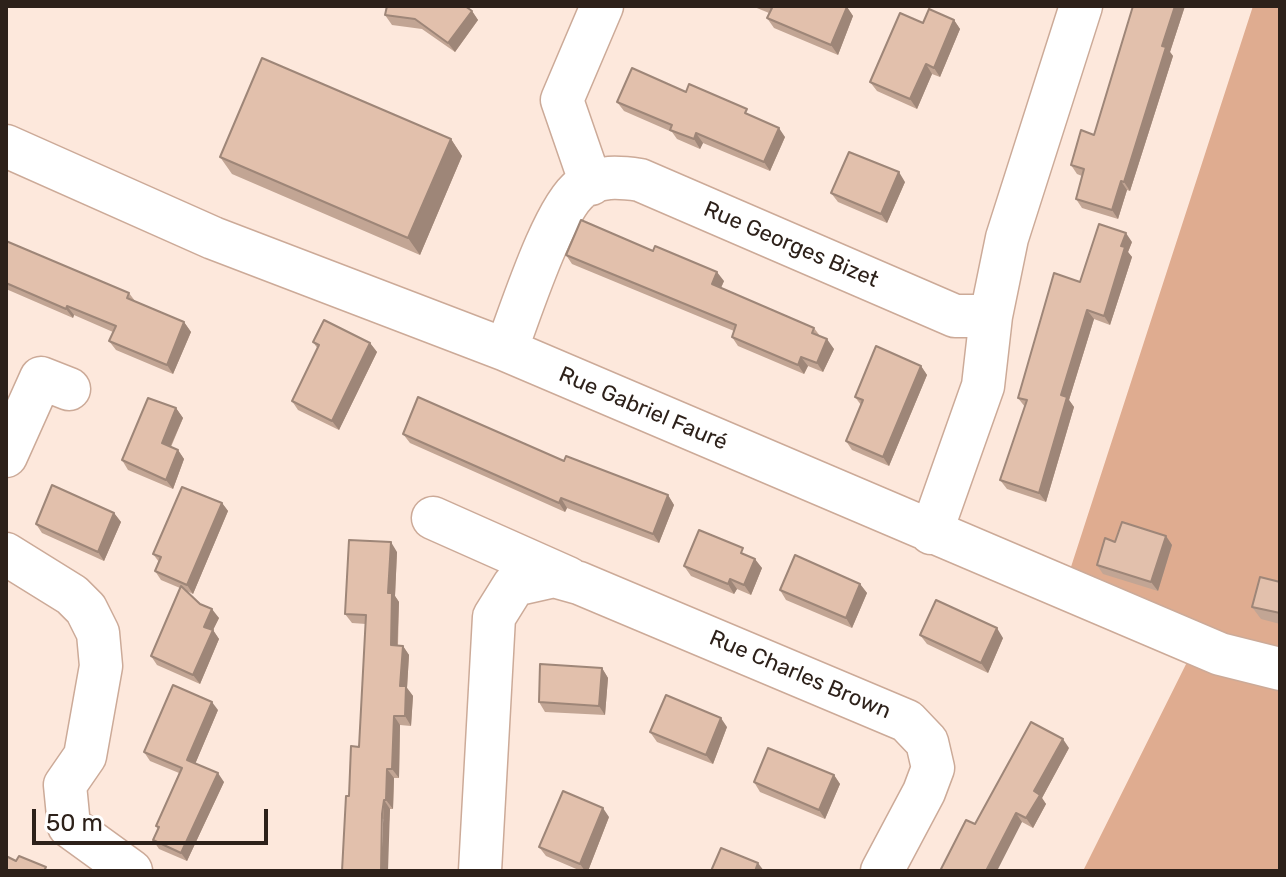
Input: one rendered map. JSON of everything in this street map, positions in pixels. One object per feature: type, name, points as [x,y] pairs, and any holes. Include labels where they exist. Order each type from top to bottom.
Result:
[{"type":"street","points":[[506,350],[561,210],[581,188],[591,184],[562,100],[602,6]]},
{"type":"street","points":[[931,533],[983,386],[991,316],[1007,238],[1081,6]]},
{"type":"street","name":"Rue Gabriel Fauré","points":[[6,146],[213,238],[506,350],[1220,654],[1280,669]]},
{"type":"street","name":"Rue Georges Bizet","points":[[591,184],[610,176],[640,180],[955,316],[991,316]]},
{"type":"street","points":[[6,456],[41,378],[69,389]]},
{"type":"street","name":"Rue Charles Brown","points":[[433,518],[907,721],[927,742],[933,768],[924,792],[882,871]]},
{"type":"street","points":[[6,554],[72,595],[86,609],[96,627],[101,646],[101,666],[85,756],[65,785],[69,826],[131,871]]},
{"type":"street","name":"Rue Charles Brown","points":[[480,871],[494,617],[514,585],[554,576],[579,583]]},
{"type":"shaded area","points":[[1253,6],[1280,6],[1280,871],[1083,871],[1204,628],[1070,570]]},
{"type":"building","points":[[387,6],[465,6],[472,11],[448,43],[415,19],[385,15]]},
{"type":"building","points":[[768,6],[847,7],[831,45],[767,18],[772,8]]},
{"type":"building","points":[[1133,6],[1175,6],[1162,46],[1166,47],[1124,182],[1121,181],[1112,210],[1076,199],[1084,169],[1071,165],[1081,130],[1094,135]]},
{"type":"building","points":[[929,9],[954,20],[934,68],[926,64],[910,99],[870,82],[900,13],[923,23]]},
{"type":"building","points":[[262,58],[451,139],[408,238],[220,157]]},
{"type":"building","points":[[632,68],[686,92],[689,84],[747,109],[745,113],[779,128],[764,162],[696,133],[694,139],[670,130],[672,125],[617,102]]},
{"type":"building","points":[[849,152],[899,172],[881,214],[831,193]]},
{"type":"building","points":[[581,220],[653,251],[655,246],[717,272],[712,284],[814,328],[812,333],[827,339],[817,363],[801,357],[798,365],[732,337],[736,325],[566,255]]},
{"type":"building","points":[[1099,224],[1126,233],[1121,246],[1125,247],[1104,316],[1087,310],[1061,395],[1067,397],[1039,493],[1000,480],[1027,400],[1018,398],[1054,273],[1080,282]]},
{"type":"building","points":[[6,241],[129,293],[127,298],[184,322],[167,365],[109,341],[116,326],[6,283]]},
{"type":"building","points":[[324,320],[370,343],[332,421],[292,401],[319,345],[313,342]]},
{"type":"building","points":[[876,346],[921,366],[883,457],[846,441],[863,400],[855,397]]},
{"type":"building","points":[[418,397],[564,461],[566,456],[668,495],[653,534],[561,498],[559,503],[403,434]]},
{"type":"building","points":[[148,398],[176,408],[162,443],[178,450],[166,480],[122,460]]},
{"type":"building","points":[[52,485],[114,513],[98,552],[36,524]]},
{"type":"building","points":[[182,487],[222,503],[187,585],[155,571],[161,557],[153,554]]},
{"type":"building","points":[[1122,522],[1166,536],[1151,582],[1097,565],[1105,538],[1115,542]]},
{"type":"building","points":[[699,530],[743,548],[741,553],[755,559],[744,585],[730,579],[728,584],[684,566]]},
{"type":"building","points":[[349,540],[391,542],[388,593],[392,593],[391,645],[403,646],[400,686],[406,686],[405,716],[394,716],[392,769],[387,769],[386,800],[382,814],[381,871],[342,871],[351,746],[359,747],[366,615],[345,614]]},
{"type":"building","points":[[795,555],[860,584],[846,618],[780,590]]},
{"type":"building","points":[[1260,577],[1280,582],[1280,613],[1252,607]]},
{"type":"building","points":[[181,586],[200,604],[212,609],[204,627],[213,630],[193,675],[151,656]]},
{"type":"building","points":[[936,600],[997,628],[981,663],[920,635]]},
{"type":"building","points":[[540,664],[602,668],[599,706],[539,702]]},
{"type":"building","points":[[173,685],[212,702],[187,760],[218,773],[181,853],[153,840],[159,827],[156,826],[182,768],[144,752]]},
{"type":"building","points":[[666,695],[721,718],[706,755],[650,732]]},
{"type":"building","points":[[1031,722],[1063,739],[1034,791],[1040,795],[1026,818],[1016,813],[986,871],[940,871],[966,820],[975,824]]},
{"type":"building","points":[[768,748],[834,775],[819,810],[754,782]]},
{"type":"building","points":[[563,791],[603,808],[580,864],[539,847]]},
{"type":"building","points":[[721,848],[758,863],[755,871],[711,871]]},
{"type":"building","points":[[6,856],[16,861],[19,856],[46,867],[44,871],[6,871]]}]
